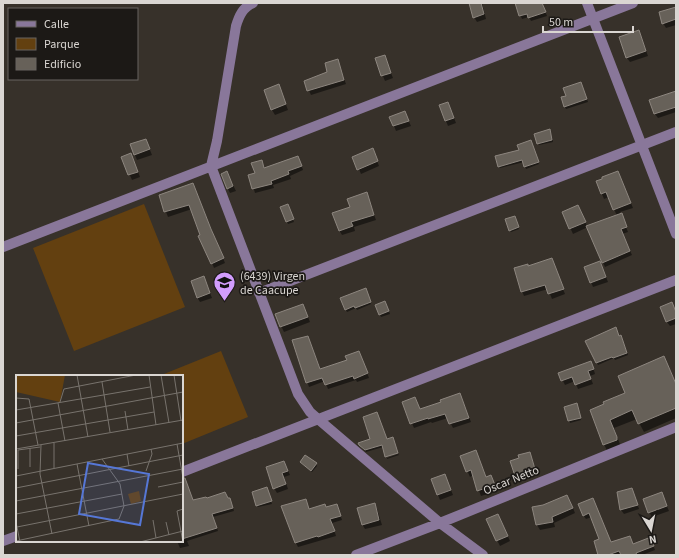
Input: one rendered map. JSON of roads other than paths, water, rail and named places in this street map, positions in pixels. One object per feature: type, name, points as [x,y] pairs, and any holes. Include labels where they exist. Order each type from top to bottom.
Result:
[{"type":"street","points":[[253,3],[249,4],[240,14],[236,26],[217,141],[211,166],[298,394],[310,412],[318,419],[440,523],[483,555]]},
{"type":"street","points":[[587,3],[676,234]]},
{"type":"street","points":[[3,247],[633,3]]},
{"type":"street","points":[[259,293],[676,132]]},
{"type":"street","points":[[183,472],[676,280]]},
{"type":"street","name":"Oscar Netto","points":[[356,555],[440,523],[676,427]]},
{"type":"street","points":[[3,541],[16,536]]},
{"type":"place","name":"(6439) Virgen de Caacupe","points":[[224,302]]}]
